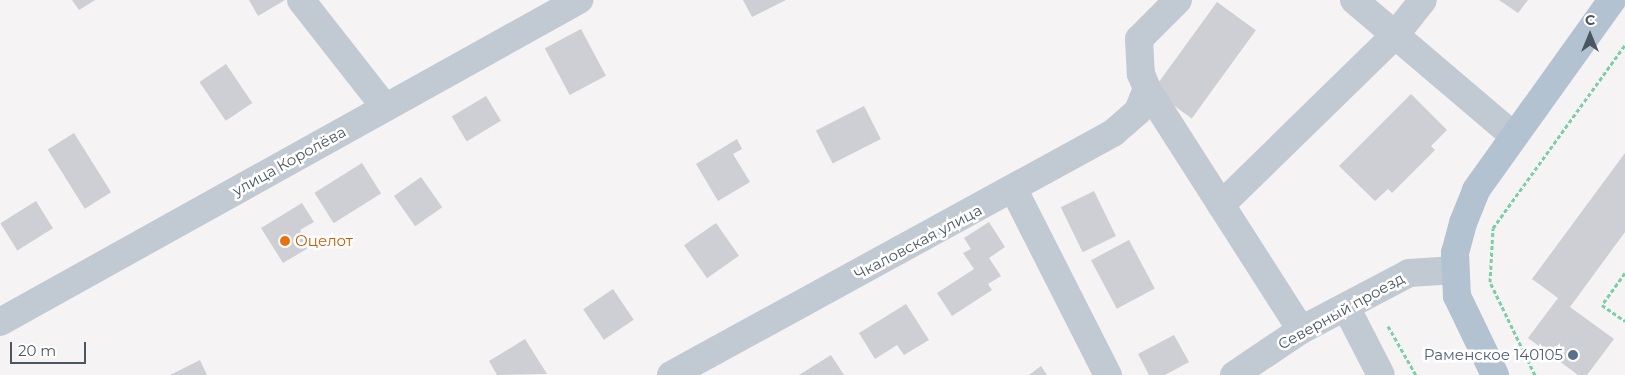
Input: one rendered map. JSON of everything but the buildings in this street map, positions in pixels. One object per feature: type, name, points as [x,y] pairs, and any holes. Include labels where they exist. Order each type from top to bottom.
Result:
[{"type":"main road","points":[[1495,375],[1457,296],[1455,270],[1463,222],[1476,190],[1612,0]]},
{"type":"street","points":[[301,0],[385,107]]},
{"type":"street","name":"улица Королёва","points":[[0,322],[579,0]]},
{"type":"street","points":[[1178,0],[1139,39],[1141,74],[1147,89],[1301,330]]},
{"type":"street","points":[[1354,0],[1514,136]]},
{"type":"street","points":[[1221,205],[1396,34],[1423,0]]},
{"type":"street","name":"Чкаловская улица","points":[[672,375],[1014,190],[1113,133],[1138,111],[1147,89]]},
{"type":"street","points":[[1014,190],[1108,375]]},
{"type":"street","name":"Северный проезд","points":[[1234,375],[1301,330],[1409,273],[1455,270]]},
{"type":"street","points":[[1346,306],[1382,375]]},
{"type":"path","points":[[1535,375],[1490,282],[1493,228],[1625,45]]},
{"type":"path","points":[[1625,274],[1602,305],[1625,321]]},
{"type":"path","points":[[1370,294],[1416,375]]},
{"type":"place","name":"Оцелот","points":[[285,241]]},
{"type":"place","name":"Раменское 140105","points":[[1573,355]]}]
